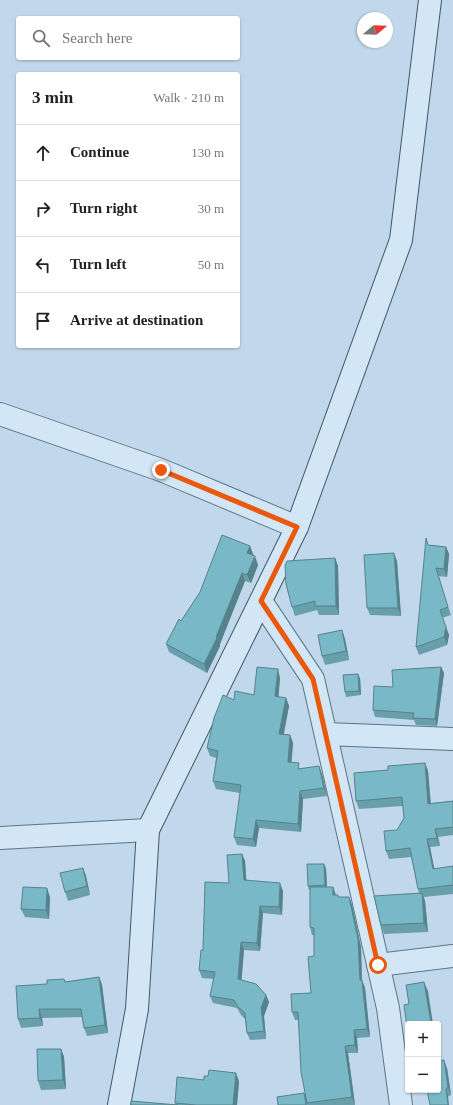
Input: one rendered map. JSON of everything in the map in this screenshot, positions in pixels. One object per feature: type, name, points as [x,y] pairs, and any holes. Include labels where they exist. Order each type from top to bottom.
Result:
[{"type":"street","points":[[119,1105],[137,1010],[148,830],[297,527],[401,240],[430,0]]},
{"type":"street","points":[[0,414],[161,470],[297,527]]},
{"type":"street","points":[[261,601],[313,679],[388,1008],[401,1105]]},
{"type":"street","points":[[326,734],[453,739]]},
{"type":"street","points":[[0,838],[148,830]]},
{"type":"street","points":[[378,965],[453,956]]},
{"type":"building","points":[[222,535],[250,546],[247,553],[255,556],[247,575],[242,573],[216,637],[217,638],[204,664],[166,644],[179,619],[181,621],[200,592]]},
{"type":"building","points":[[426,538],[428,545],[446,547],[444,569],[436,568],[448,607],[440,610],[446,627],[444,637],[416,647]]},
{"type":"building","points":[[394,553],[398,608],[367,608],[364,555]]},
{"type":"building","points":[[335,558],[336,606],[315,606],[315,601],[292,607],[286,584],[285,565],[287,561]]},
{"type":"building","points":[[342,630],[346,651],[322,656],[318,635]]},
{"type":"building","points":[[257,667],[278,669],[275,696],[286,698],[279,734],[290,735],[288,762],[299,763],[298,769],[319,766],[324,788],[300,791],[298,824],[256,820],[253,839],[234,837],[241,785],[213,781],[218,751],[207,748],[214,718],[223,695],[234,700],[235,691],[254,695]]},
{"type":"building","points":[[441,667],[435,719],[413,718],[414,713],[373,710],[374,686],[393,687],[392,670]]},
{"type":"building","points":[[358,674],[359,691],[345,692],[343,675]]},
{"type":"building","points":[[425,763],[428,804],[453,801],[453,827],[435,829],[437,838],[427,839],[433,869],[453,866],[453,885],[418,889],[410,848],[386,851],[384,831],[397,830],[404,818],[402,797],[356,801],[354,773],[388,770],[388,766]]},
{"type":"building","points":[[242,854],[244,880],[280,883],[279,907],[260,906],[257,943],[241,942],[238,979],[256,984],[266,995],[261,1008],[264,1031],[247,1033],[245,1013],[238,1007],[234,1000],[210,996],[215,972],[199,970],[201,950],[203,950],[205,882],[229,883],[227,855]]},
{"type":"building","points":[[307,864],[324,864],[325,885],[308,886]]},
{"type":"building","points":[[83,868],[87,886],[65,892],[60,873]]},
{"type":"building","points":[[23,887],[47,888],[46,910],[21,909]]},
{"type":"building","points":[[310,887],[333,887],[333,895],[338,895],[338,897],[349,897],[358,939],[360,980],[362,980],[367,1029],[354,1030],[355,1045],[345,1046],[352,1097],[307,1103],[301,1072],[298,1012],[292,1012],[291,994],[311,993],[308,957],[314,956],[314,928],[310,927]]},
{"type":"building","points":[[422,893],[424,923],[381,925],[374,896]]},
{"type":"building","points":[[99,977],[105,1025],[84,1028],[81,1009],[39,1009],[40,1018],[18,1019],[16,986],[47,984],[47,980],[64,979],[65,982]]},
{"type":"building","points":[[424,982],[431,1021],[406,1021],[404,1005],[409,1004],[406,985]]},
{"type":"building","points":[[37,1049],[61,1049],[63,1080],[38,1081]]},
{"type":"building","points":[[441,1060],[444,1060],[448,1087],[446,1089],[448,1105],[430,1105],[428,1093],[441,1093]]},
{"type":"building","points":[[209,1070],[236,1073],[233,1105],[196,1105],[175,1103],[177,1077],[204,1080],[204,1076],[208,1076]]},
{"type":"building","points":[[304,1093],[306,1105],[278,1105],[277,1097]]},
{"type":"building","points":[[131,1101],[178,1105],[131,1105]]},
{"type":"route","points":[[161,470],[297,527],[261,601],[313,679],[378,965]]}]
